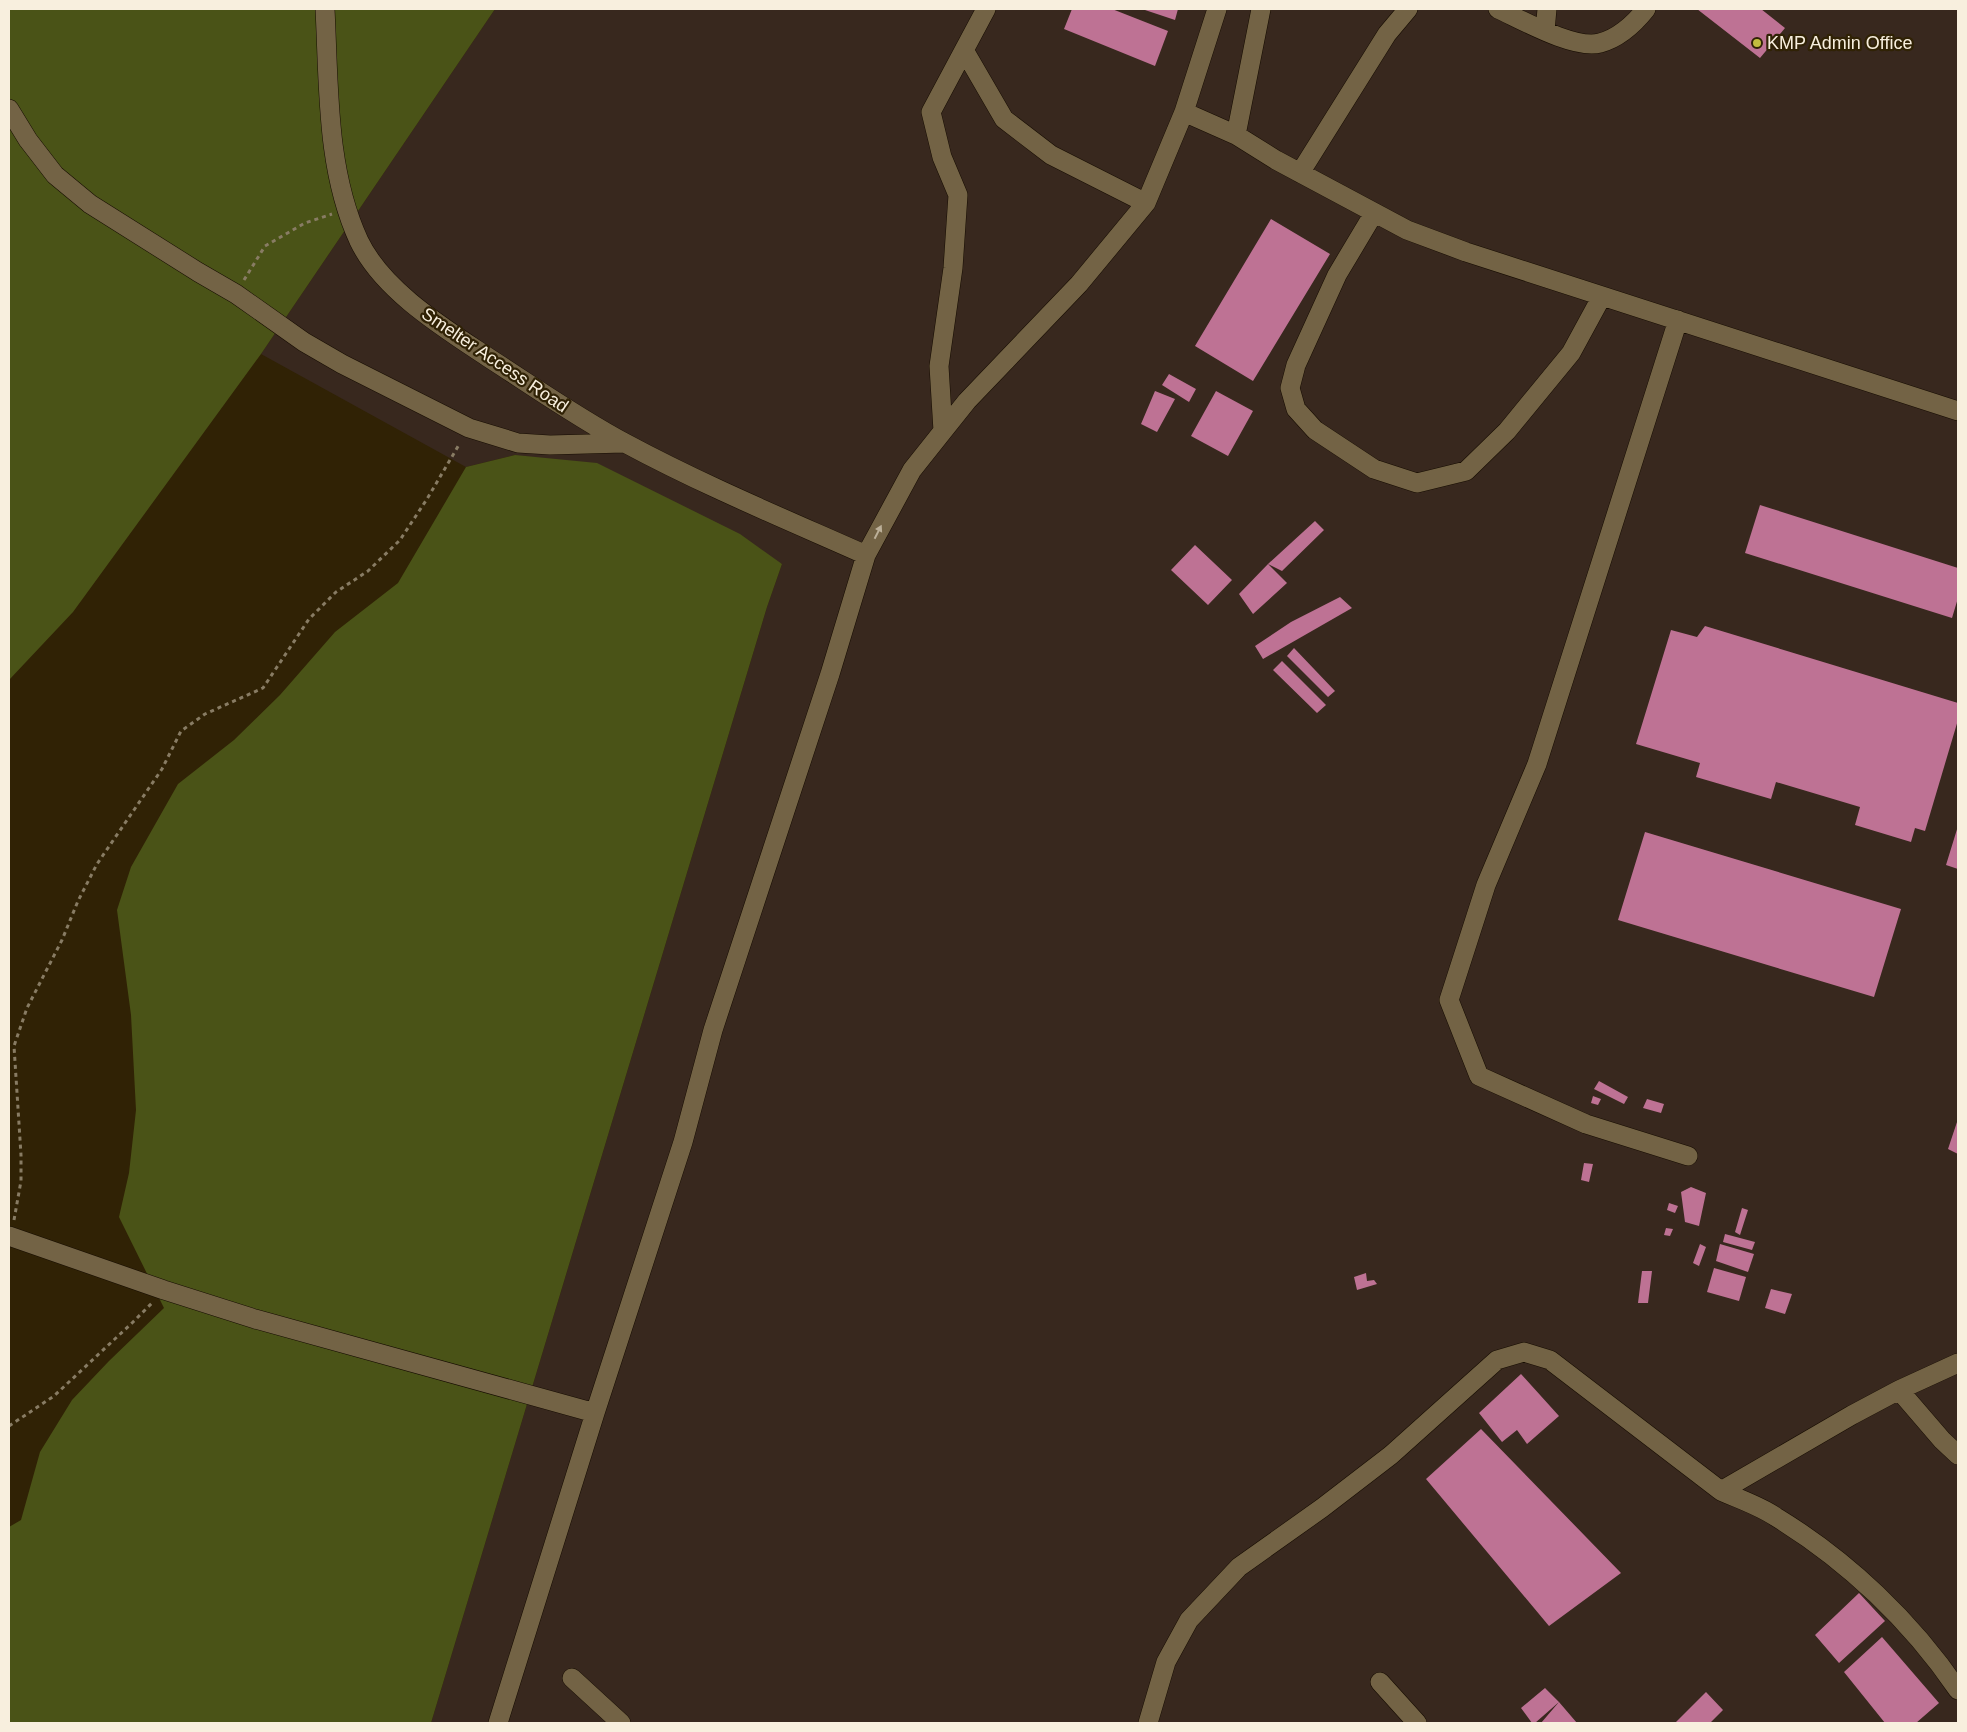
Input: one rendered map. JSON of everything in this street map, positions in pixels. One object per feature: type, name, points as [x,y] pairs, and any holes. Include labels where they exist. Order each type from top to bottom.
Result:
[{"type":"lane","name":"Smelter Access Road","points":[[325,9],[332,131],[346,209],[360,243],[381,275],[414,305],[466,342],[560,404],[624,443],[718,490],[866,555]]},
{"type":"lane","points":[[943,431],[939,366],[953,268],[958,195],[942,157],[931,112],[986,9]]},
{"type":"lane","points":[[498,1723],[595,1413],[683,1142],[713,1030],[830,674],[866,555],[912,470],[943,431],[967,401],[1079,284],[1146,203],[1184,112],[1217,9]]},
{"type":"lane","points":[[1236,135],[1261,9]]},
{"type":"lane","points":[[1300,173],[1387,34],[1408,9]]},
{"type":"lane","points":[[1498,9],[1574,42],[1598,44],[1618,36],[1637,20],[1646,9]]},
{"type":"lane","points":[[1545,31],[1547,9]]},
{"type":"lane","points":[[964,50],[1004,120],[1051,155],[1146,203]]},
{"type":"lane","points":[[9,109],[28,140],[55,175],[90,204],[236,294],[304,342],[342,364],[469,428],[518,443],[550,445],[624,443]]},
{"type":"lane","points":[[1184,112],[1236,135],[1300,173],[1374,213],[1424,237],[1958,411]]},
{"type":"lane","points":[[1374,213],[1337,275],[1296,365],[1290,388],[1296,409],[1315,430],[1374,469],[1417,483],[1466,471],[1508,431],[1571,353],[1602,296]]},
{"type":"lane","points":[[1678,320],[1537,764],[1486,885],[1449,1000],[1479,1076],[1586,1124],[1688,1156]]},
{"type":"lane","points":[[9,1236],[254,1319],[595,1413]]},
{"type":"lane","points":[[1148,1723],[1166,1662],[1189,1620],[1239,1566],[1322,1508],[1391,1455],[1497,1360],[1524,1352],[1550,1360],[1721,1491],[1776,1516],[1836,1559],[1895,1611],[1940,1664],[1958,1690]]},
{"type":"lane","points":[[1721,1491],[1852,1415],[1899,1390],[1958,1363]]},
{"type":"lane","points":[[1899,1390],[1942,1440],[1958,1455]]},
{"type":"lane","points":[[572,1678],[621,1723]]},
{"type":"lane","points":[[1380,1682],[1416,1723]]},
{"type":"path","points":[[236,294],[265,246],[305,223],[346,209]]},
{"type":"path","points":[[9,1236],[18,1208],[21,1181],[14,1046],[27,1008],[62,940],[78,901],[97,864],[162,769],[181,731],[204,714],[263,688],[309,619],[336,592],[368,570],[400,540],[428,499],[469,428]]},
{"type":"path","points":[[9,1426],[54,1396],[134,1322],[164,1290]]},
{"type":"shaded area","points":[[495,9],[1958,9],[1958,1723],[431,1723],[767,607],[782,564],[515,455],[466,467],[261,354]]},
{"type":"green space","points":[[9,9],[495,9],[261,354],[73,612],[9,680]]},
{"type":"green space","points":[[515,455],[597,463],[740,534],[782,564],[767,607],[431,1723],[9,1723],[9,1527],[21,1520],[40,1452],[72,1400],[164,1308],[119,1217],[129,1173],[136,1110],[131,1015],[117,910],[131,867],[178,784],[234,740],[280,695],[335,632],[398,583],[466,467]]},
{"type":"building","points":[[1072,9],[1112,9],[1168,31],[1155,66],[1064,29]]},
{"type":"building","points":[[1142,9],[1178,9],[1175,20]]},
{"type":"building","name":"KMP Admin Office","points":[[1697,9],[1761,9],[1785,28],[1760,58]]},
{"type":"building","points":[[1271,219],[1330,254],[1253,381],[1195,346]]},
{"type":"building","points":[[1169,374],[1196,389],[1189,402],[1162,385]]},
{"type":"building","points":[[1155,391],[1175,399],[1157,432],[1141,424]]},
{"type":"building","points":[[1216,391],[1253,411],[1228,456],[1191,436]]},
{"type":"building","points":[[1760,505],[1958,568],[1958,598],[1952,618],[1745,553]]},
{"type":"building","points":[[1315,521],[1324,530],[1282,571],[1268,564]]},
{"type":"building","points":[[1195,545],[1232,580],[1208,605],[1171,570]]},
{"type":"building","points":[[1268,564],[1287,583],[1253,614],[1239,594]]},
{"type":"building","points":[[1340,597],[1352,608],[1263,659],[1255,646],[1291,622]]},
{"type":"building","points":[[1705,626],[1958,703],[1958,720],[1925,831],[1915,828],[1911,842],[1855,825],[1860,807],[1776,782],[1771,799],[1696,777],[1700,763],[1636,744],[1671,630],[1697,637]]},
{"type":"building","points":[[1294,648],[1335,691],[1328,697],[1287,656]]},
{"type":"building","points":[[1282,661],[1326,705],[1317,713],[1273,670]]},
{"type":"building","points":[[1958,826],[1958,869],[1946,865]]},
{"type":"building","points":[[1645,832],[1901,909],[1874,997],[1618,920]]},
{"type":"building","points":[[1599,1081],[1628,1097],[1624,1104],[1594,1089]]},
{"type":"building","points":[[1593,1096],[1601,1099],[1598,1105],[1591,1103]]},
{"type":"building","points":[[1647,1099],[1664,1104],[1661,1113],[1643,1108]]},
{"type":"building","points":[[1958,1119],[1958,1154],[1948,1149]]},
{"type":"building","points":[[1584,1163],[1593,1164],[1589,1182],[1581,1180]]},
{"type":"building","points":[[1691,1187],[1706,1193],[1699,1226],[1685,1222],[1681,1192]]},
{"type":"building","points":[[1669,1203],[1678,1206],[1675,1213],[1667,1210]]},
{"type":"building","points":[[1742,1208],[1748,1210],[1740,1235],[1735,1232]]},
{"type":"building","points":[[1666,1228],[1673,1229],[1670,1236],[1664,1235]]},
{"type":"building","points":[[1725,1234],[1755,1242],[1752,1250],[1723,1242]]},
{"type":"building","points":[[1700,1244],[1706,1247],[1699,1266],[1693,1263]]},
{"type":"building","points":[[1720,1244],[1754,1254],[1748,1272],[1716,1261]]},
{"type":"building","points":[[1714,1268],[1746,1277],[1739,1301],[1707,1292]]},
{"type":"building","points":[[1642,1271],[1652,1271],[1648,1303],[1638,1303]]},
{"type":"building","points":[[1366,1273],[1367,1281],[1374,1280],[1377,1284],[1357,1290],[1354,1277]]},
{"type":"building","points":[[1771,1289],[1792,1294],[1785,1314],[1765,1308]]},
{"type":"building","points":[[1521,1374],[1559,1416],[1527,1444],[1517,1430],[1502,1442],[1479,1413]]},
{"type":"building","points":[[1481,1429],[1621,1573],[1549,1626],[1426,1479]]},
{"type":"building","points":[[1859,1593],[1885,1621],[1839,1663],[1815,1635]]},
{"type":"building","points":[[1882,1637],[1939,1703],[1916,1723],[1885,1723],[1844,1672]]},
{"type":"building","points":[[1545,1688],[1559,1702],[1535,1723],[1532,1723],[1521,1708]]},
{"type":"building","points":[[1706,1692],[1723,1710],[1710,1723],[1675,1723]]},
{"type":"building","points":[[1559,1702],[1577,1723],[1541,1723]]},
{"type":"place","name":"KMP Admin Office","points":[[1757,43]]}]
